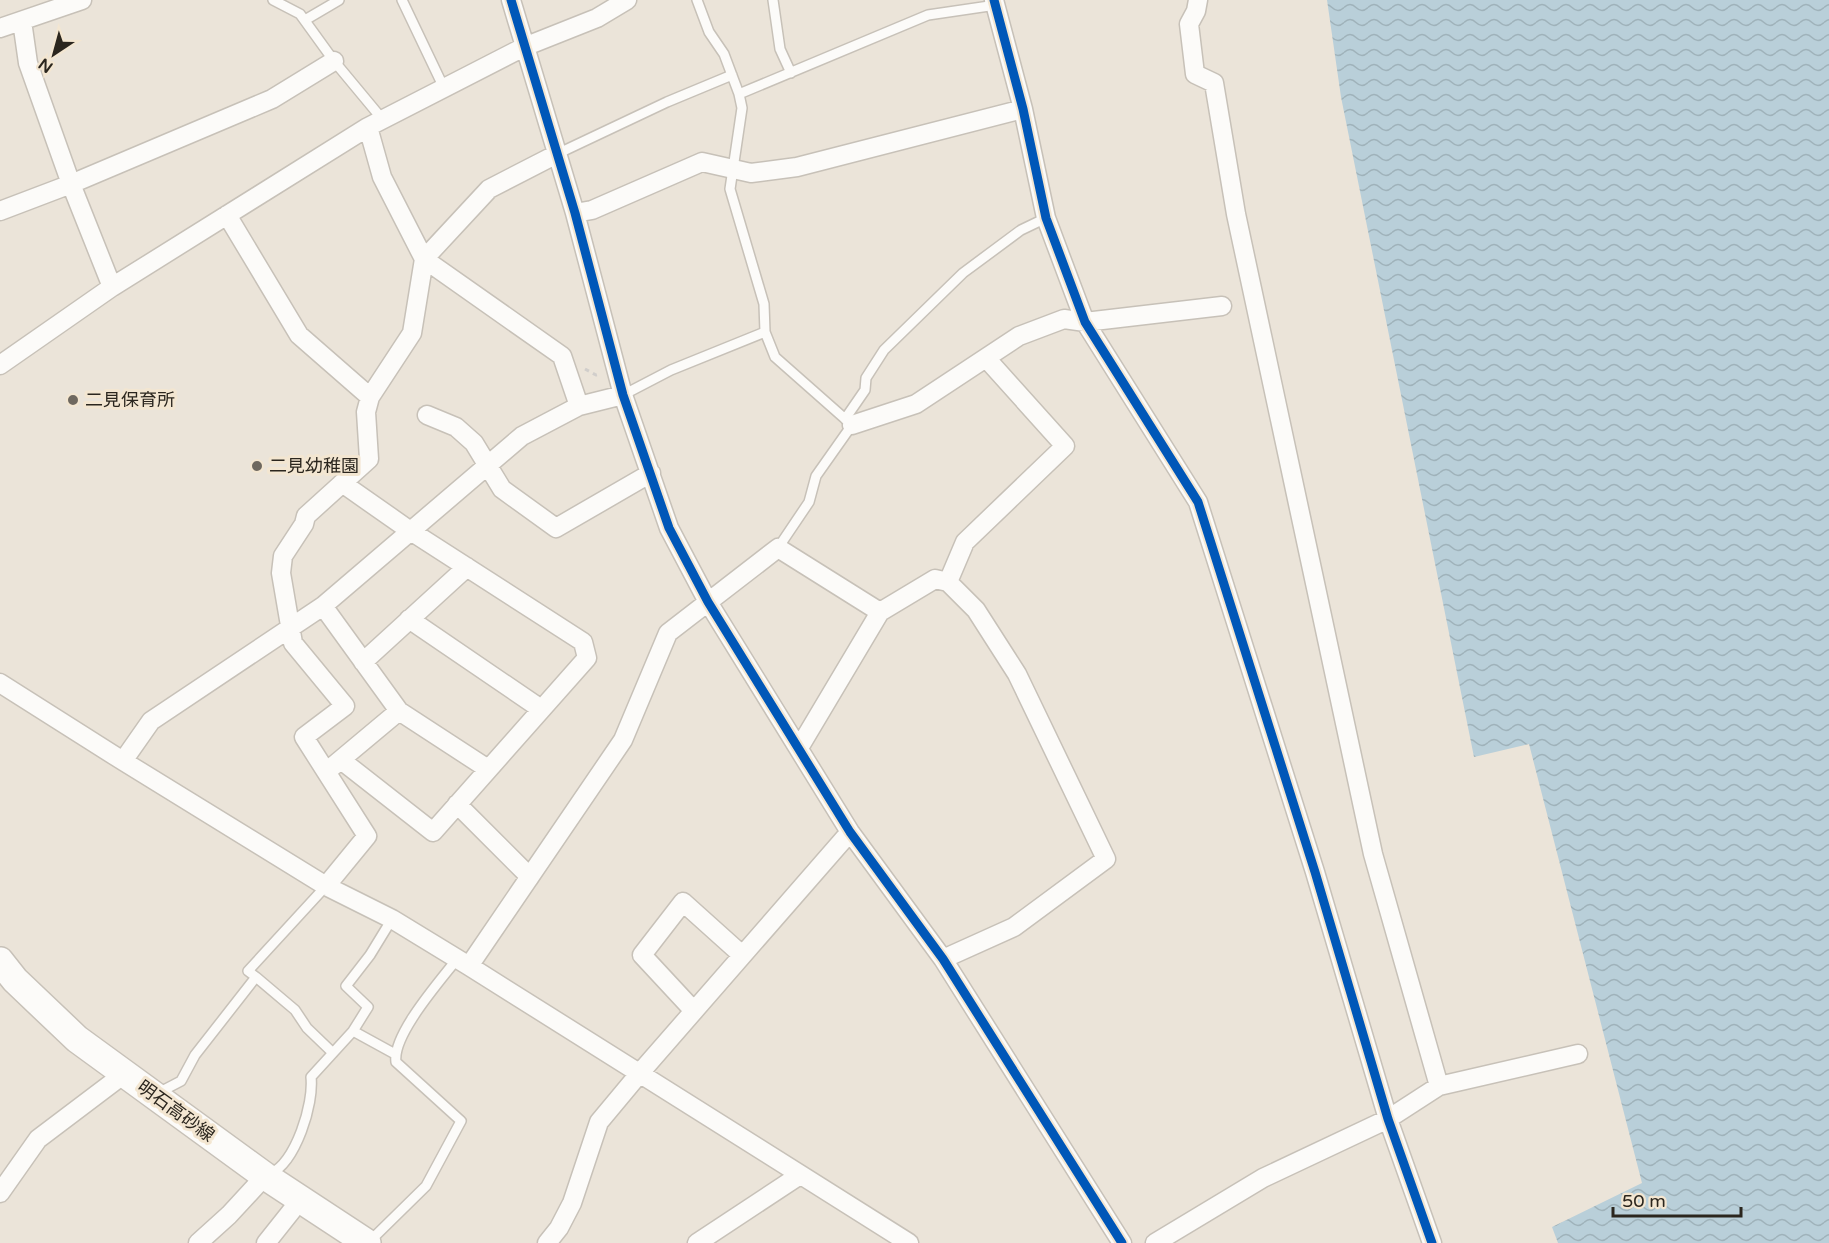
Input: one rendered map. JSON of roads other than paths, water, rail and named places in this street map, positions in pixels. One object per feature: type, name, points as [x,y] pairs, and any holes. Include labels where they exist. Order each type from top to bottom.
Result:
[{"type":"main road","name":"明石高砂線","points":[[0,961],[15,980],[77,1039],[265,1176],[368,1243]]},
{"type":"street","points":[[0,28],[82,0]]},
{"type":"street","points":[[511,0],[575,213],[623,395],[669,528],[708,602],[850,832],[943,959],[1122,1243]]},
{"type":"street","points":[[0,365],[112,287],[376,123],[524,47],[597,18],[627,0]]},
{"type":"street","points":[[1198,0],[1196,11],[1189,24],[1195,74],[1214,83],[1236,214],[1373,854],[1439,1086]]},
{"type":"street","points":[[995,3],[1023,109],[1046,218],[1085,322],[1198,502],[1315,873],[1388,1119],[1432,1243]]},
{"type":"street","points":[[22,21],[28,63],[71,184],[112,287]]},
{"type":"street","points":[[0,211],[71,184],[272,99],[334,61]]},
{"type":"street","points":[[575,213],[592,210],[702,162],[751,173],[798,167],[1023,109]]},
{"type":"street","points":[[376,123],[382,177],[424,259],[562,356],[579,406]]},
{"type":"street","points":[[326,886],[367,836],[304,736],[345,706],[293,643],[281,573],[283,556],[304,524],[306,516],[369,459],[366,412],[370,397],[412,333],[424,259],[489,189],[557,154]]},
{"type":"street","points":[[227,215],[299,335],[370,397]]},
{"type":"street","points":[[848,422],[916,404],[1019,336],[1064,319],[1085,322],[1222,306]]},
{"type":"street","points":[[948,582],[965,542],[1065,446],[986,358]]},
{"type":"street","points":[[123,761],[152,721],[323,606],[522,436],[579,406],[623,395]]},
{"type":"street","points":[[427,415],[456,427],[474,443],[502,489],[556,528],[651,473]]},
{"type":"street","points":[[341,760],[433,832],[587,658],[583,642],[342,483]]},
{"type":"street","points":[[463,963],[530,877],[623,740],[668,633],[778,548],[880,612]]},
{"type":"street","points":[[363,662],[467,567]]},
{"type":"street","points":[[799,748],[880,612],[936,579],[948,582],[976,610],[1017,674],[1106,859],[1014,927],[943,959]]},
{"type":"street","points":[[323,606],[399,711],[488,769]]},
{"type":"street","points":[[409,619],[541,710]]},
{"type":"street","points":[[0,683],[326,886],[392,919],[909,1243]]},
{"type":"street","points":[[326,772],[399,711]]},
{"type":"street","points":[[457,804],[530,877]]},
{"type":"street","points":[[547,1243],[559,1228],[572,1203],[599,1122],[850,832]]},
{"type":"street","points":[[694,1011],[642,955],[683,902],[742,955]]},
{"type":"street","points":[[1155,1243],[1263,1178],[1388,1119],[1439,1086],[1578,1054]]},
{"type":"street","points":[[0,1193],[38,1139],[124,1074]]},
{"type":"street","points":[[697,1243],[800,1175]]},
{"type":"street","points":[[203,1242],[265,1176]]},
{"type":"street","points":[[266,1243],[301,1199]]},
{"type":"lane","points":[[273,0],[300,14],[376,123]]},
{"type":"lane","points":[[305,20],[339,0]]},
{"type":"lane","points":[[402,0],[444,88]]},
{"type":"lane","points":[[697,0],[709,32],[724,54],[742,108],[730,189],[764,304],[765,332],[774,357],[848,422]]},
{"type":"lane","points":[[773,0],[780,49],[791,73]]},
{"type":"lane","points":[[739,94],[928,15],[995,3]]},
{"type":"lane","points":[[557,154],[667,102],[732,75]]},
{"type":"lane","points":[[778,548],[809,502],[816,476],[865,390],[866,378],[884,350],[963,273],[1021,230],[1046,218]]},
{"type":"lane","points":[[623,395],[671,370],[765,332]]},
{"type":"lane","points":[[326,886],[248,971],[295,1010],[307,1028],[333,1053]]},
{"type":"lane","points":[[265,1176],[279,1170],[290,1154],[304,1124],[312,1087],[310,1077],[353,1031],[368,1007],[346,986],[370,955],[392,919]]},
{"type":"lane","points":[[368,1243],[426,1186],[462,1121],[396,1062],[395,1054],[408,1026],[427,997],[463,963]]},
{"type":"lane","points":[[154,1095],[181,1081],[195,1055],[256,977]]},
{"type":"lane","points":[[353,1031],[395,1054]]},
{"type":"water","points":[[1327,0],[1829,0],[1829,1243],[1558,1243],[1552,1227],[1642,1183],[1529,744],[1474,757],[1341,97]]},
{"type":"place","name":"二見保育所","points":[[73,400]]},
{"type":"place","name":"二見幼稚園","points":[[257,466]]}]
